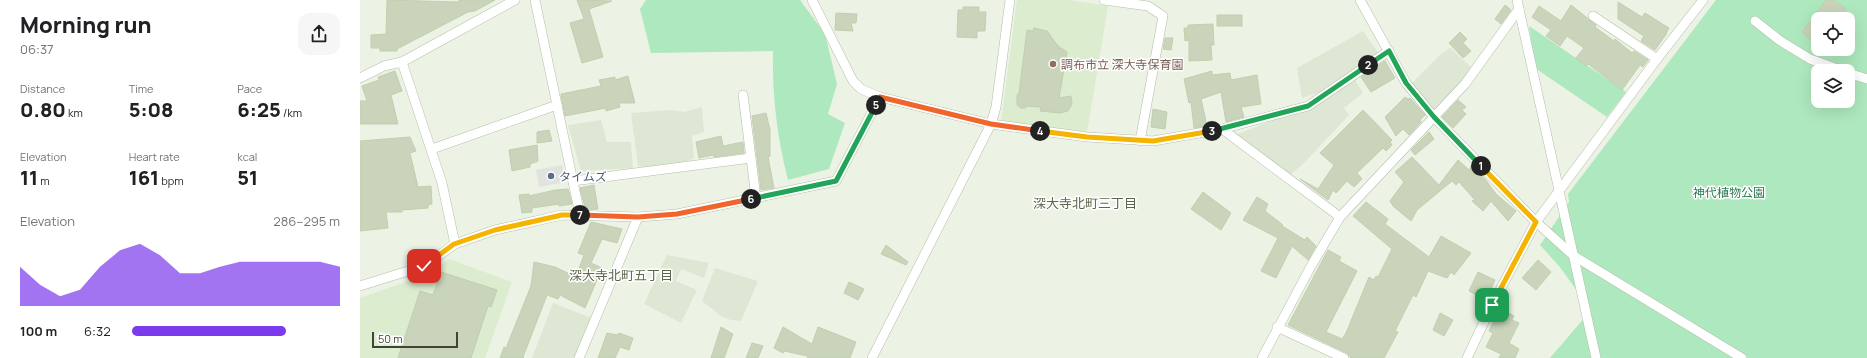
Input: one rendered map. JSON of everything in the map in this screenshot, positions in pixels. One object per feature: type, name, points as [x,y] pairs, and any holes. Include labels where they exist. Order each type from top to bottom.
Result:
[{"type":"street","points":[[360,78],[384,66],[402,62],[515,0]]},
{"type":"street","points":[[535,0],[580,215]]},
{"type":"street","points":[[812,0],[853,81],[861,89],[880,97],[991,124],[1087,137],[1153,141],[1222,129],[1308,106],[1389,51]]},
{"type":"street","points":[[872,358],[991,124],[996,107],[1010,0]]},
{"type":"street","points":[[1104,0],[1148,3],[1163,16],[1140,141]]},
{"type":"street","points":[[1360,0],[1406,83],[1434,117],[1536,222],[1574,256],[1742,358]]},
{"type":"street","points":[[1467,358],[1492,305],[1536,222],[1657,59],[1703,0]]},
{"type":"street","points":[[1262,358],[1277,327],[1340,217],[1465,84],[1518,4]]},
{"type":"street","points":[[1518,4],[1596,358]]},
{"type":"street","points":[[1593,16],[1657,59]]},
{"type":"street","points":[[1755,21],[1779,40],[1810,59],[1824,64]]},
{"type":"street","points":[[402,62],[442,183],[454,244]]},
{"type":"street","points":[[1855,75],[1867,79]]},
{"type":"street","points":[[742,95],[756,198]]},
{"type":"street","points":[[360,286],[424,266],[454,244],[495,230],[562,215],[638,217],[677,214],[836,181],[880,97]]},
{"type":"street","points":[[432,149],[557,105]]},
{"type":"street","points":[[1222,129],[1340,217]]},
{"type":"street","points":[[573,181],[751,158]]},
{"type":"street","points":[[579,358],[638,217]]},
{"type":"street","points":[[1277,327],[1344,358]]},
{"type":"shaded area","name":"調布市立 深大寺保育園","points":[[1017,0],[1069,0],[1108,6],[1087,132],[1001,122]]},
{"type":"shaded area","points":[[1363,31],[1379,54],[1317,93],[1302,98],[1297,68]]},
{"type":"shaded area","points":[[1450,48],[1473,69],[1444,103],[1432,111],[1410,85],[1441,54]]},
{"type":"shaded area","points":[[1354,78],[1363,93],[1344,108],[1349,115],[1304,163],[1289,176],[1230,137],[1310,106]]},
{"type":"shaded area","points":[[702,107],[704,132],[692,136],[694,158],[683,163],[652,168],[638,166],[631,113],[670,110],[684,112]]},
{"type":"shaded area","points":[[601,120],[607,142],[631,142],[633,168],[581,171],[568,125]]},
{"type":"shaded area","name":"タイムズ","points":[[562,165],[566,182],[539,187],[536,170]]},
{"type":"shaded area","points":[[667,255],[709,263],[704,278],[681,269],[676,281],[697,290],[681,323],[644,304]]},
{"type":"shaded area","points":[[449,259],[512,282],[485,358],[360,358],[360,298],[431,273]]},
{"type":"shaded area","points":[[715,268],[758,281],[741,321],[731,320],[721,316],[702,301]]},
{"type":"shaded area","points":[[553,303],[594,319],[576,358],[532,358]]},
{"type":"green space","points":[[646,0],[800,0],[825,34],[837,84],[828,114],[845,123],[829,169],[788,180],[776,116],[773,84],[773,51],[651,53],[640,9]]},
{"type":"green space","name":"神代植物公園","points":[[1716,0],[1867,0],[1867,358],[1550,358],[1591,310],[1559,266],[1540,245],[1569,202],[1568,194]]},
{"type":"green space","points":[[1529,26],[1626,92],[1607,117],[1535,68]]},
{"type":"building","points":[[387,0],[457,2],[460,0],[495,0],[475,11],[468,12],[397,49],[397,51],[380,51],[380,48],[371,48],[371,35],[386,34]]},
{"type":"building","points":[[577,0],[612,1],[589,9],[603,57],[582,63],[570,23],[584,19]]},
{"type":"building","points":[[1826,0],[1834,0],[1846,9],[1843,12],[1817,12]]},
{"type":"building","points":[[1618,2],[1642,17],[1645,13],[1669,28],[1655,50],[1641,41],[1644,36],[1618,19]]},
{"type":"building","points":[[1505,5],[1511,10],[1501,24],[1495,19]]},
{"type":"building","points":[[1571,5],[1596,25],[1595,27],[1614,41],[1615,39],[1632,53],[1634,51],[1648,60],[1643,67],[1640,65],[1622,90],[1588,64],[1586,66],[1576,58],[1584,48],[1567,36],[1560,46],[1546,36],[1551,30],[1532,17],[1539,6],[1561,21]]},
{"type":"building","points":[[963,7],[979,7],[979,12],[986,12],[985,31],[977,31],[977,38],[957,37],[958,10],[963,10]]},
{"type":"building","points":[[836,13],[857,14],[856,23],[851,23],[853,31],[835,30]]},
{"type":"building","points":[[1217,15],[1242,15],[1242,26],[1217,26]]},
{"type":"building","points":[[1811,20],[1811,40],[1802,32]]},
{"type":"building","points":[[1213,24],[1214,45],[1211,45],[1212,60],[1189,61],[1189,40],[1185,41],[1184,28],[1188,28],[1188,25]]},
{"type":"building","points":[[1034,28],[1047,31],[1058,46],[1067,52],[1059,98],[1071,96],[1072,104],[1068,111],[1060,113],[1040,111],[1041,107],[1027,106],[1025,108],[1021,108],[1017,105],[1017,95],[1019,93],[1027,30],[1033,31]]},
{"type":"building","points":[[1460,32],[1467,39],[1463,43],[1471,51],[1463,58],[1449,43]]},
{"type":"building","points":[[1165,38],[1173,38],[1171,50],[1163,49]]},
{"type":"building","points":[[1385,61],[1395,78],[1371,92],[1361,77]]},
{"type":"building","points":[[395,71],[402,91],[391,95],[398,124],[360,124],[360,101],[367,101],[362,86],[379,80],[378,77]]},
{"type":"building","points":[[1212,71],[1212,75],[1230,73],[1231,80],[1257,75],[1261,104],[1241,107],[1244,117],[1226,122],[1221,92],[1201,99],[1207,126],[1194,128],[1191,102],[1189,103],[1184,79]]},
{"type":"building","points":[[628,76],[635,103],[619,103],[620,107],[606,111],[606,108],[565,116],[561,94],[601,86],[599,80],[615,77],[615,80]]},
{"type":"building","points":[[1405,97],[1408,99],[1410,98],[1425,115],[1420,120],[1421,122],[1409,135],[1403,129],[1396,136],[1385,117]]},
{"type":"building","points":[[1458,100],[1466,107],[1462,110],[1466,114],[1453,128],[1442,117]]},
{"type":"building","points":[[1153,109],[1167,112],[1165,129],[1151,127]]},
{"type":"building","points":[[1363,110],[1392,140],[1390,142],[1392,145],[1386,151],[1383,148],[1357,173],[1362,179],[1354,187],[1347,181],[1336,193],[1333,190],[1328,200],[1300,179],[1318,189],[1334,165],[1320,153]]},
{"type":"building","points":[[766,113],[770,130],[770,156],[768,157],[774,188],[761,190],[752,116]]},
{"type":"building","points":[[549,130],[552,141],[537,143],[537,132]]},
{"type":"building","points":[[1429,132],[1434,139],[1415,155],[1411,150]]},
{"type":"building","points":[[721,136],[723,146],[743,142],[744,153],[714,157],[713,155],[699,158],[696,142]]},
{"type":"building","points":[[410,137],[416,151],[410,153],[418,187],[431,186],[432,204],[428,205],[428,208],[402,210],[402,212],[386,212],[388,228],[360,231],[360,141]]},
{"type":"building","points":[[537,145],[538,161],[530,164],[530,167],[512,171],[509,150]]},
{"type":"building","points":[[1412,157],[1439,185],[1458,160],[1469,170],[1471,166],[1485,179],[1496,194],[1516,211],[1508,221],[1491,201],[1483,211],[1472,201],[1475,200],[1459,182],[1456,185],[1452,181],[1417,210],[1411,221],[1393,206],[1390,201],[1404,182],[1395,172]]},
{"type":"building","points":[[594,185],[598,209],[587,210],[587,206],[585,207],[580,188]]},
{"type":"building","points":[[568,189],[572,204],[559,206],[559,204],[532,208],[532,212],[522,213],[519,195],[529,194],[529,196],[555,190]]},
{"type":"building","points":[[1203,192],[1231,213],[1221,230],[1191,209]]},
{"type":"building","points":[[1257,197],[1268,204],[1265,211],[1283,225],[1282,226],[1305,240],[1307,237],[1316,246],[1308,260],[1292,246],[1276,278],[1261,271],[1278,238],[1243,220]]},
{"type":"building","points":[[1366,202],[1388,219],[1385,224],[1429,257],[1441,236],[1471,253],[1454,275],[1451,272],[1447,278],[1428,271],[1416,297],[1413,295],[1395,331],[1398,332],[1384,358],[1351,358],[1347,353],[1288,325],[1328,250],[1341,257],[1339,261],[1357,271],[1326,332],[1342,339],[1346,333],[1369,277],[1374,280],[1376,276],[1378,277],[1392,249],[1353,216]]},
{"type":"building","points":[[591,222],[622,229],[617,243],[602,239],[591,263],[602,268],[585,308],[560,295],[558,299],[547,295],[523,357],[524,358],[500,358],[504,347],[506,348],[531,286],[534,262],[555,267],[576,277],[584,255],[578,253]]},
{"type":"building","points":[[886,245],[908,262],[906,265],[881,254]]},
{"type":"building","points":[[1538,260],[1551,272],[1536,290],[1522,278]]},
{"type":"building","points":[[441,272],[497,290],[491,307],[488,306],[471,358],[398,358],[420,291],[433,295]]},
{"type":"building","points":[[1478,272],[1495,280],[1486,300],[1469,291]]},
{"type":"building","points":[[849,282],[864,289],[858,300],[844,293]]},
{"type":"building","points":[[1500,308],[1514,316],[1512,320],[1519,323],[1509,343],[1519,349],[1515,358],[1499,358],[1501,354],[1486,347],[1493,333],[1489,331]]},
{"type":"building","points":[[1440,313],[1453,320],[1444,336],[1433,330]]},
{"type":"building","points":[[721,327],[733,334],[724,358],[711,358]]},
{"type":"building","points":[[783,327],[812,344],[818,327],[856,342],[850,358],[807,358],[808,356],[784,351],[783,353],[774,348]]},
{"type":"building","points":[[607,333],[617,335],[619,333],[633,338],[629,350],[620,347],[615,358],[598,358]]},
{"type":"building","points":[[752,343],[763,346],[758,358],[746,358]]},
{"type":"place","name":"調布市立 深大寺保育園","points":[[1053,64]]},
{"type":"place","name":"タイムズ","points":[[551,176]]},
{"type":"district","name":"深大寺北町三丁目","points":[[1085,203]]},
{"type":"district","name":"深大寺北町五丁目","points":[[621,275]]},
{"type":"route","points":[[424,266],[454,244],[495,230],[562,215],[638,217],[677,214],[836,181],[880,97],[1009,128],[1087,137],[1153,141],[1222,129],[1308,106],[1389,51],[1406,83],[1434,117],[1536,222],[1492,305]]}]
